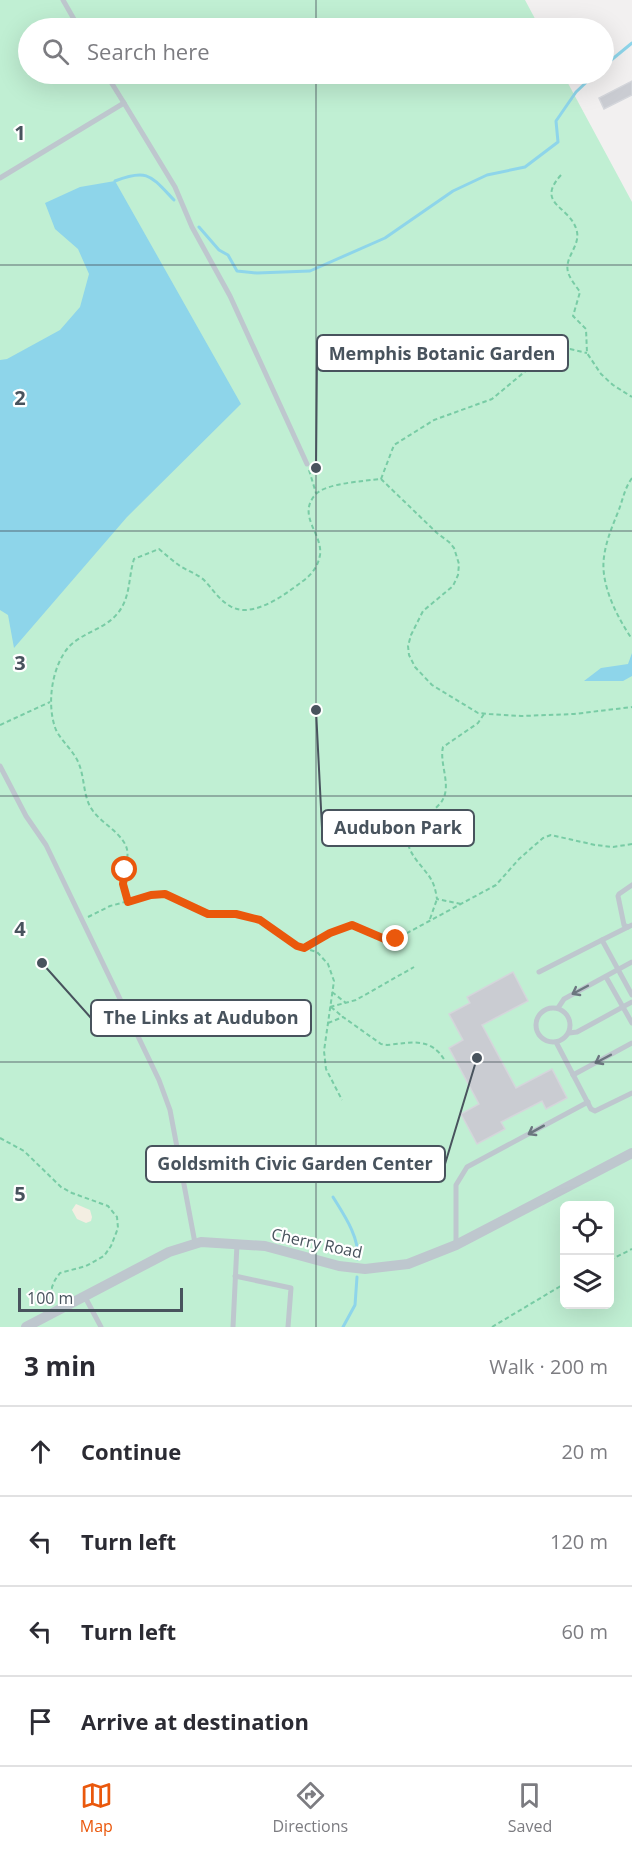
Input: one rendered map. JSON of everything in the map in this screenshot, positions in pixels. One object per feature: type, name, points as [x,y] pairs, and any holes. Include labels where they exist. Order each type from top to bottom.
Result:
[{"type":"street","name":"Cherry Road","points":[[26,1327],[169,1252],[201,1242],[265,1246],[339,1266],[365,1269],[408,1264],[456,1245],[632,1153]]},
{"type":"lane","points":[[63,0],[74,18]]},
{"type":"lane","points":[[112,84],[175,187],[192,227],[230,296],[307,464]]},
{"type":"lane","points":[[0,178],[124,103]]},
{"type":"lane","points":[[0,766],[26,816],[46,845],[159,1080],[170,1110],[195,1244]]},
{"type":"lane","points":[[630,926],[624,925],[618,896],[632,885]]},
{"type":"lane","points":[[539,972],[630,926]]},
{"type":"lane","points":[[602,940],[632,995]]},
{"type":"lane","points":[[558,1008],[564,999],[632,962]]},
{"type":"lane","points":[[606,976],[632,1023]]},
{"type":"lane","points":[[569,1033],[577,1032],[632,1002]]},
{"type":"lane","points":[[558,1008],[567,1013],[570,1018],[569,1033],[565,1038],[556,1042],[543,1039],[536,1029],[538,1017],[546,1009],[558,1008]]},
{"type":"lane","points":[[556,1042],[595,1111],[632,1093]]},
{"type":"lane","points":[[573,1075],[632,1043]]},
{"type":"lane","points":[[456,1245],[456,1185],[467,1167],[588,1102]]},
{"type":"lane","points":[[233,1327],[237,1245]]},
{"type":"lane","points":[[235,1276],[291,1288],[288,1327]]},
{"type":"lane","points":[[84,1296],[101,1327]]},
{"type":"path","points":[[561,174],[552,184],[550,191],[554,202],[574,224],[577,232],[578,240],[567,271],[580,292],[573,316],[586,329],[587,353],[601,374],[632,397]]},
{"type":"path","points":[[381,479],[394,445],[434,420],[492,399],[546,354],[570,350],[587,353]]},
{"type":"path","points":[[307,464],[316,493]]},
{"type":"path","points":[[632,478],[625,488],[603,558],[607,588],[632,639]]},
{"type":"path","points":[[128,902],[123,884],[128,858],[125,844],[92,811],[76,756],[56,730],[50,702],[63,653],[74,641],[117,614],[130,588],[130,571],[134,559],[159,549],[182,567],[202,578],[230,606],[243,610],[260,607],[278,599],[312,574],[321,553],[308,518],[310,503],[316,493],[328,487],[381,479]]},
{"type":"path","points":[[381,479],[449,542],[454,548],[459,564],[458,575],[453,586],[431,603],[418,620],[408,646],[415,667],[432,686],[478,713],[484,714],[553,715],[632,706]]},
{"type":"path","points":[[0,724],[50,702]]},
{"type":"path","points":[[429,921],[437,899],[434,884],[408,846],[408,838],[442,802],[446,791],[441,757],[443,747],[478,723],[484,714]]},
{"type":"path","points":[[304,948],[344,926],[352,925],[387,940],[396,939],[496,885],[519,859],[543,838],[551,835],[595,845],[613,847],[632,844]]},
{"type":"path","points":[[83,920],[110,906],[151,895],[165,894],[208,914],[236,914],[260,920],[297,946],[317,952],[328,964],[334,981],[324,1051],[326,1068],[342,1101]]},
{"type":"path","points":[[437,899],[461,904]]},
{"type":"path","points":[[330,1007],[356,1000],[414,968]]},
{"type":"path","points":[[332,992],[346,1004]]},
{"type":"path","points":[[330,1007],[381,1044],[387,1046],[422,1042],[435,1049],[445,1060]]},
{"type":"path","points":[[328,1023],[343,1017]]},
{"type":"path","points":[[0,1138],[24,1151],[61,1187],[108,1206],[117,1217],[118,1228],[104,1256],[86,1266],[60,1273],[55,1280],[51,1296],[56,1311]]},
{"type":"path","points":[[614,1258],[632,1249]]},
{"type":"path","points":[[492,1327],[560,1286]]},
{"type":"green space","points":[[0,0],[525,0],[535,18],[18,18],[18,84],[568,84],[632,202],[632,1327],[0,1327]]},
{"type":"sand","points":[[76,1204],[90,1210],[91,1221],[86,1223],[77,1219],[72,1210]]},
{"type":"water","points":[[115,181],[241,404],[127,517],[14,648],[8,615],[0,610],[0,360],[7,359],[60,330],[80,307],[89,274],[78,249],[55,229],[45,203],[80,187]]},
{"type":"water","points":[[632,653],[632,676],[623,681],[584,681],[601,668],[628,664]]},
{"type":"building","points":[[632,81],[632,95],[604,109],[599,98]]},
{"type":"building","points":[[513,972],[528,1001],[482,1025],[516,1088],[552,1069],[567,1098],[546,1109],[542,1101],[501,1122],[505,1129],[477,1144],[461,1114],[479,1104],[449,1048],[463,1040],[449,1014],[470,1003],[467,997]]},
{"type":"waterway","points":[[614,58],[632,43]]},
{"type":"waterway","points":[[199,227],[219,250],[228,255],[237,271],[257,273],[310,271],[385,238],[453,191],[487,175],[525,167],[558,142],[556,121],[576,92],[584,84]]},
{"type":"waterway","points":[[115,181],[142,175],[154,180],[174,200]]},
{"type":"waterway","points":[[333,1197],[353,1234],[358,1259]]},
{"type":"waterway","points":[[343,1327],[355,1305],[357,1277]]},
{"type":"place","name":"Memphis Botanic Garden","points":[[316,468]]},
{"type":"place","name":"Audubon Park","points":[[316,710]]},
{"type":"place","name":"The Links at Audubon","points":[[42,963]]},
{"type":"place","name":"Goldsmith Civic Garden Center","points":[[477,1058]]},
{"type":"route","points":[[125,870],[123,884],[128,902],[151,895],[165,894],[208,914],[236,914],[260,920],[297,946],[304,948],[344,926],[352,925],[387,940],[396,939]]}]
